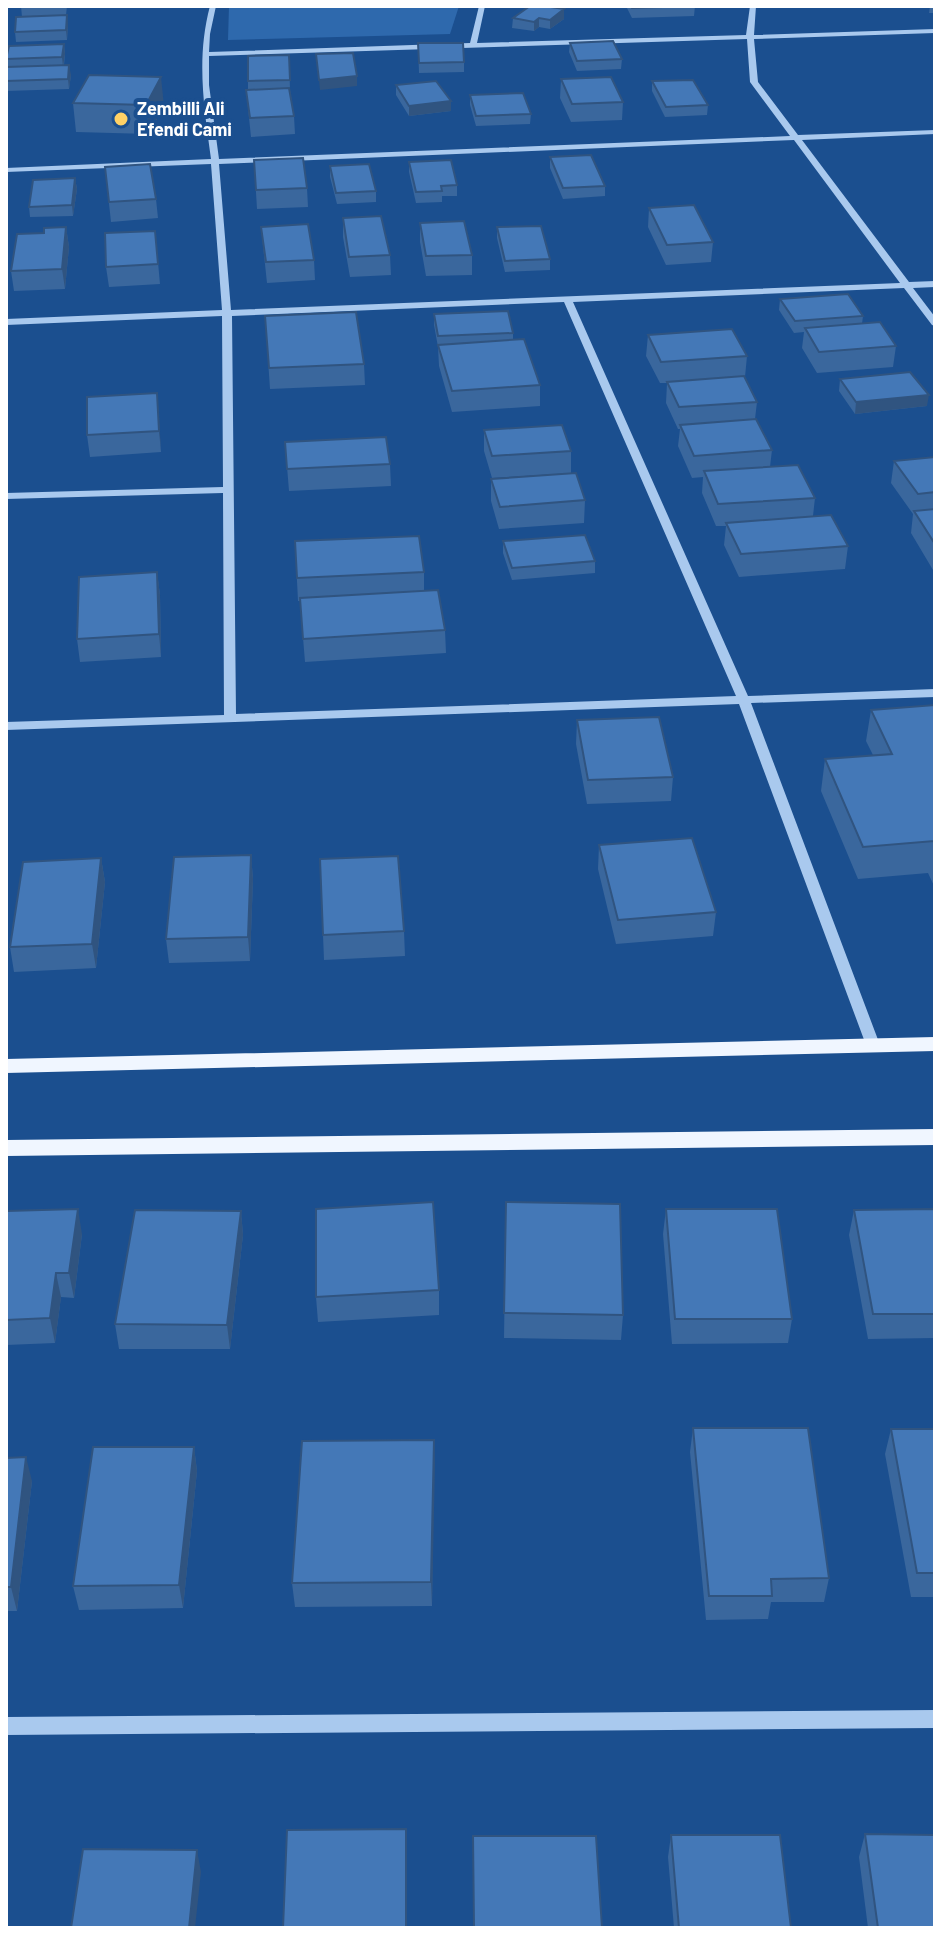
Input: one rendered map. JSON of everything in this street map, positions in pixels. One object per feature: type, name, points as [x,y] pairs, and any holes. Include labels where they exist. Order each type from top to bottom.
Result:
[{"type":"main road","points":[[6,1066],[935,1044]]},
{"type":"main road","points":[[6,1148],[935,1137]]},
{"type":"street","points":[[213,6],[206,34],[205,85],[215,161],[227,313],[230,718]]},
{"type":"street","points":[[473,45],[482,6]]},
{"type":"street","points":[[753,6],[750,35],[754,82],[935,323]]},
{"type":"street","points":[[205,54],[935,31]]},
{"type":"street","points":[[6,170],[935,132]]},
{"type":"street","points":[[6,322],[935,284]]},
{"type":"street","points":[[567,299],[744,700],[873,1045]]},
{"type":"street","points":[[6,496],[228,490]]},
{"type":"street","points":[[6,726],[935,693]]},
{"type":"street","points":[[6,1726],[935,1719]]},
{"type":"shaded area","points":[[229,6],[459,6],[450,34],[228,40]]},
{"type":"building","points":[[530,6],[564,9],[550,20],[539,18],[534,22],[513,18]]},
{"type":"building","points":[[631,6],[695,6],[632,8]]},
{"type":"building","points":[[67,15],[66,30],[15,32],[16,17]]},
{"type":"building","points":[[613,41],[622,59],[577,61],[570,43]]},
{"type":"building","points":[[418,43],[463,43],[464,62],[419,63]]},
{"type":"building","points":[[64,44],[62,57],[6,59],[9,46]]},
{"type":"building","points":[[353,53],[357,76],[319,80],[316,54]]},
{"type":"building","points":[[289,55],[290,80],[248,81],[248,56]]},
{"type":"building","points":[[69,65],[68,79],[6,81],[6,67]]},
{"type":"building","points":[[89,75],[161,77],[146,105],[73,103]]},
{"type":"building","points":[[611,77],[623,102],[572,104],[561,79]]},
{"type":"building","points":[[693,80],[708,105],[666,107],[652,81]]},
{"type":"building","points":[[436,81],[451,101],[409,106],[396,85]]},
{"type":"building","points":[[289,88],[294,116],[250,118],[246,90]]},
{"type":"building","points":[[523,93],[531,114],[476,116],[470,95]]},
{"type":"building","points":[[591,155],[605,186],[563,188],[550,157]]},
{"type":"building","points":[[303,158],[307,188],[256,190],[254,160]]},
{"type":"building","points":[[451,160],[457,185],[441,186],[442,191],[416,192],[409,162]]},
{"type":"building","points":[[150,164],[156,199],[109,202],[105,167]]},
{"type":"building","points":[[369,164],[376,191],[336,193],[330,166]]},
{"type":"building","points":[[75,178],[72,205],[29,207],[33,180]]},
{"type":"building","points":[[694,205],[713,242],[667,245],[649,208]]},
{"type":"building","points":[[381,216],[390,255],[349,257],[343,218]]},
{"type":"building","points":[[464,221],[472,255],[426,256],[420,223]]},
{"type":"building","points":[[308,224],[314,260],[266,262],[261,227]]},
{"type":"building","points":[[541,226],[550,259],[505,261],[497,227]]},
{"type":"building","points":[[66,227],[62,269],[11,271],[17,234],[44,233],[44,228]]},
{"type":"building","points":[[155,231],[158,264],[106,267],[105,233]]},
{"type":"building","points":[[848,294],[863,316],[795,321],[780,299]]},
{"type":"building","points":[[508,311],[513,333],[438,336],[434,314]]},
{"type":"building","points":[[356,312],[364,364],[269,368],[265,316]]},
{"type":"building","points":[[880,322],[896,346],[819,352],[805,328]]},
{"type":"building","points":[[732,329],[747,356],[661,362],[648,335]]},
{"type":"building","points":[[524,339],[540,385],[452,391],[438,345]]},
{"type":"building","points":[[910,372],[929,395],[856,402],[840,379]]},
{"type":"building","points":[[744,376],[757,402],[679,407],[667,382]]},
{"type":"building","points":[[157,393],[159,431],[87,435],[87,397]]},
{"type":"building","points":[[756,419],[772,450],[694,456],[680,425]]},
{"type":"building","points":[[562,425],[571,451],[492,456],[484,430]]},
{"type":"building","points":[[386,437],[390,464],[287,469],[285,442]]},
{"type":"building","points":[[935,457],[935,492],[918,494],[894,461]]},
{"type":"building","points":[[798,465],[815,498],[718,504],[704,471]]},
{"type":"building","points":[[576,473],[585,500],[500,507],[491,479]]},
{"type":"building","points":[[935,509],[935,544],[914,511]]},
{"type":"building","points":[[831,515],[848,546],[741,554],[726,523]]},
{"type":"building","points":[[585,535],[595,561],[512,568],[503,541]]},
{"type":"building","points":[[419,536],[424,572],[297,578],[295,541]]},
{"type":"building","points":[[157,572],[159,634],[77,639],[79,577]]},
{"type":"building","points":[[438,590],[445,630],[303,639],[300,598]]},
{"type":"building","points":[[935,705],[935,842],[863,847],[825,759],[892,754],[871,710]]},
{"type":"building","points":[[659,717],[673,777],[588,780],[577,720]]},
{"type":"building","points":[[692,838],[716,912],[618,920],[599,845]]},
{"type":"building","points":[[251,855],[248,937],[166,939],[174,857]]},
{"type":"building","points":[[398,856],[404,931],[323,935],[320,859]]},
{"type":"building","points":[[101,858],[92,944],[10,947],[23,862]]},
{"type":"building","points":[[433,1202],[439,1290],[316,1297],[316,1209]]},
{"type":"building","points":[[506,1202],[620,1204],[623,1315],[504,1313]]},
{"type":"building","points":[[78,1209],[69,1273],[56,1273],[50,1318],[6,1320],[6,1211]]},
{"type":"building","points":[[666,1209],[777,1209],[792,1319],[675,1319]]},
{"type":"building","points":[[935,1209],[935,1314],[873,1314],[854,1210]]},
{"type":"building","points":[[135,1210],[241,1211],[227,1325],[115,1324]]},
{"type":"building","points":[[693,1428],[808,1428],[829,1578],[771,1579],[772,1596],[709,1596]]},
{"type":"building","points":[[891,1429],[935,1429],[935,1573],[917,1573]]},
{"type":"building","points":[[434,1440],[431,1582],[292,1583],[302,1441]]},
{"type":"building","points":[[93,1447],[194,1447],[179,1585],[73,1586]]},
{"type":"building","points":[[26,1457],[11,1587],[6,1587],[6,1458]]},
{"type":"building","points":[[406,1829],[406,1928],[283,1928],[287,1830]]},
{"type":"building","points":[[865,1834],[935,1835],[935,1928],[878,1928]]},
{"type":"building","points":[[671,1835],[780,1835],[791,1928],[679,1928]]},
{"type":"building","points":[[473,1836],[596,1836],[602,1928],[474,1928]]},
{"type":"building","points":[[83,1849],[197,1850],[189,1928],[71,1928]]},
{"type":"place","name":"Zembilli Ali Efendi Cami","points":[[121,119]]}]
